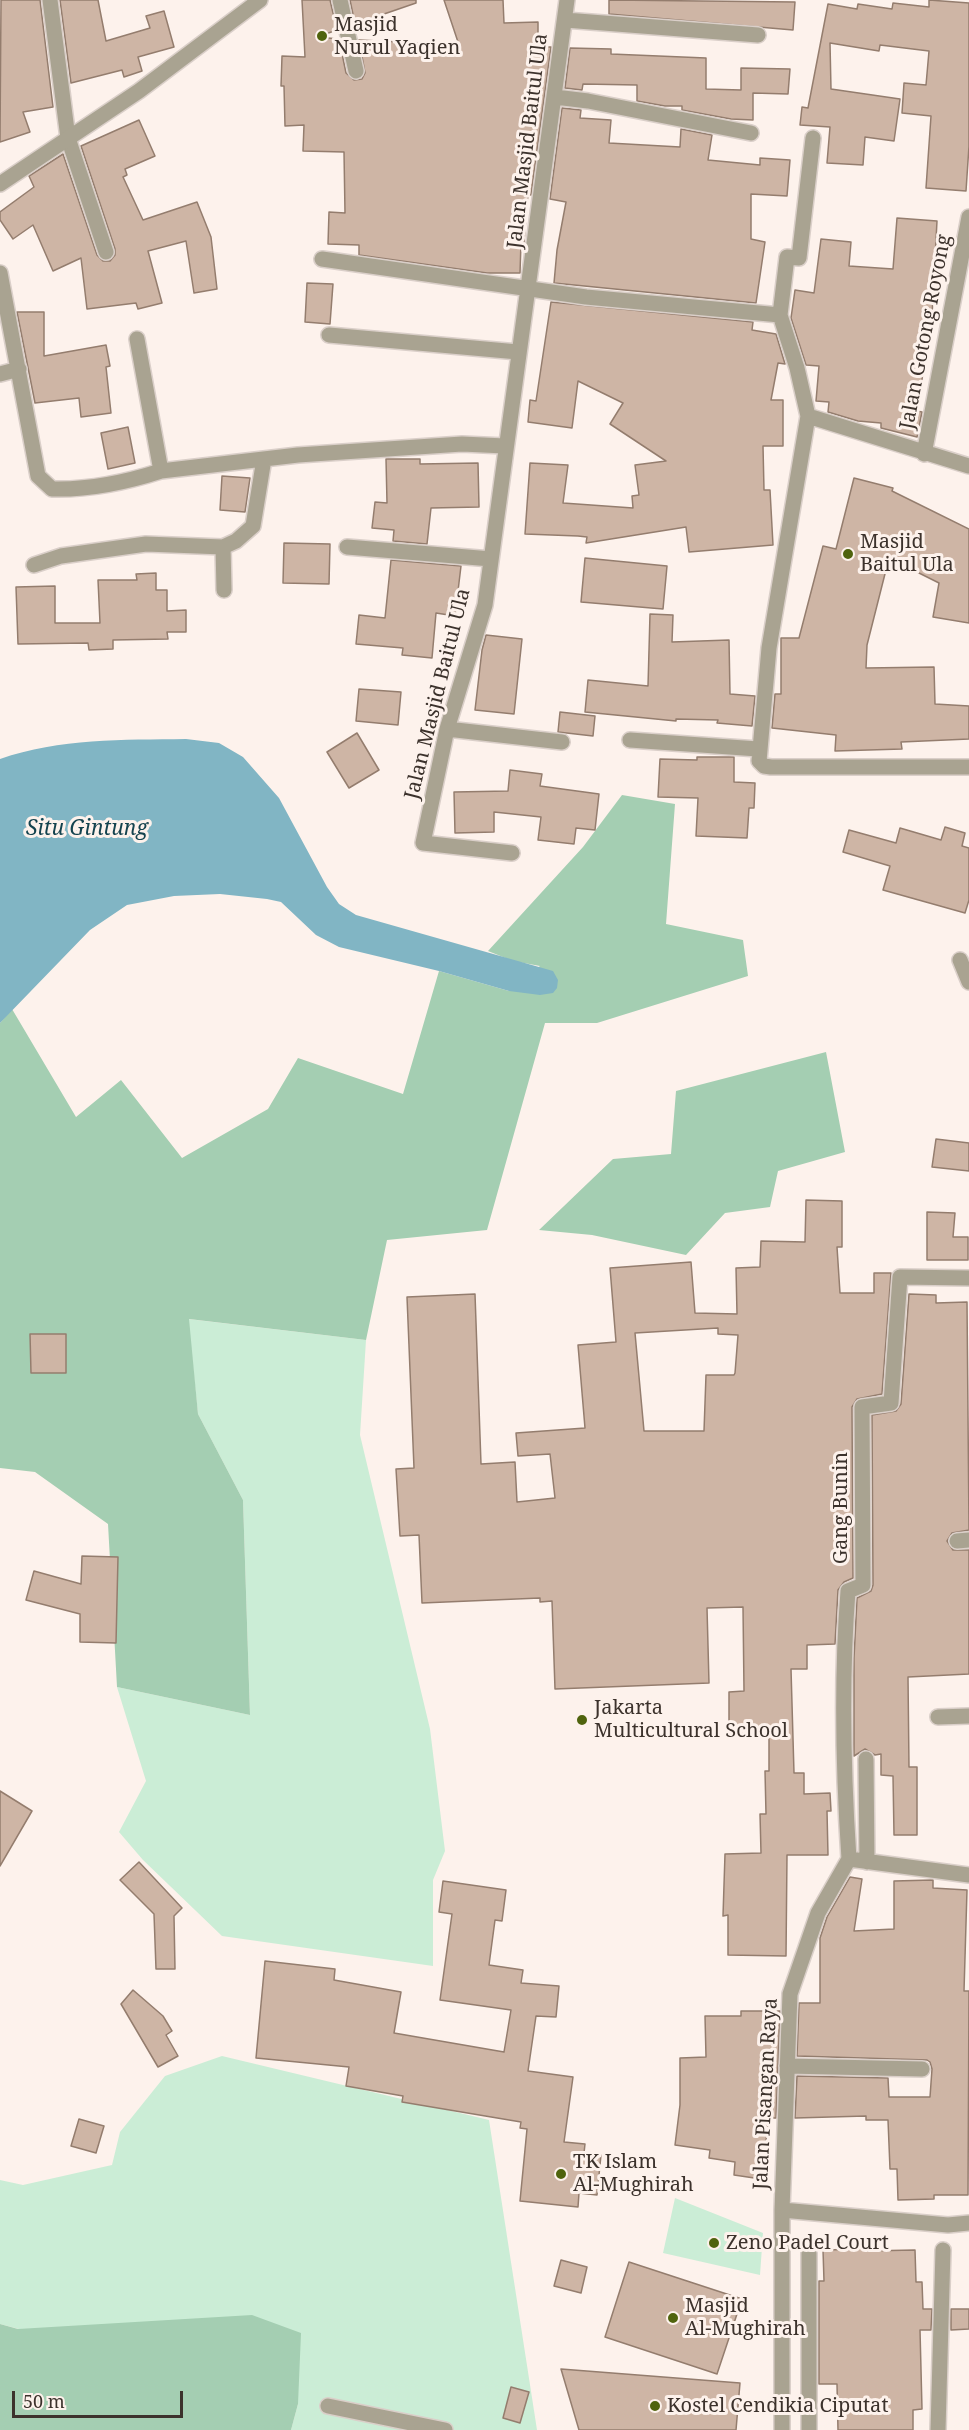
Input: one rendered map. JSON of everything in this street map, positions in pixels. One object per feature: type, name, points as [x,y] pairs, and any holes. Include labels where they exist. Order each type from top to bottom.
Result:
[{"type":"street","points":[[50,0],[68,138],[106,252]]},
{"type":"street","points":[[0,184],[139,91],[260,0]]},
{"type":"street","points":[[340,0],[356,70]]},
{"type":"street","name":"Jalan Masjid Baitul Ula","points":[[512,854],[423,843],[447,729],[485,605],[518,352],[530,288],[567,0]]},
{"type":"street","points":[[565,20],[758,35]]},
{"type":"street","points":[[555,97],[588,101],[751,134]]},
{"type":"street","points":[[813,138],[799,258],[787,257],[780,315],[797,368],[808,416],[769,648],[758,749],[759,761],[764,766],[969,767]]},
{"type":"street","name":"Jalan Gotong Royong","points":[[924,454],[969,217]]},
{"type":"street","points":[[322,259],[586,297],[780,315]]},
{"type":"street","points":[[0,273],[38,476],[52,489],[72,489],[140,478],[161,471],[264,459],[462,444],[505,446]]},
{"type":"street","points":[[329,335],[518,352]]},
{"type":"street","points":[[136,339],[161,471]]},
{"type":"street","points":[[0,374],[19,369]]},
{"type":"street","points":[[808,416],[924,454],[969,466]]},
{"type":"street","points":[[34,564],[61,556],[146,544],[223,547],[244,536],[253,526],[264,459]]},
{"type":"street","points":[[223,547],[224,590]]},
{"type":"street","points":[[347,547],[491,559]]},
{"type":"street","points":[[447,729],[562,742]]},
{"type":"street","points":[[630,740],[758,749]]},
{"type":"street","points":[[960,960],[969,982]]},
{"type":"street","name":"Gang Bunin","points":[[849,1859],[843,1735],[843,1650],[848,1591],[863,1585],[862,1407],[891,1403],[900,1277],[969,1278]]},
{"type":"street","points":[[938,1717],[969,1716]]},
{"type":"street","points":[[866,1759],[867,1862]]},
{"type":"street","points":[[849,1859],[969,1875]]},
{"type":"street","name":"Jalan Pisangan Raya","points":[[782,2430],[782,2210],[790,1994],[818,1913],[849,1859]]},
{"type":"street","points":[[787,2066],[922,2069]]},
{"type":"street","points":[[782,2210],[948,2225],[969,2223]]},
{"type":"street","points":[[938,2430],[942,2250]]},
{"type":"street","points":[[809,2253],[809,2430]]},
{"type":"street","points":[[781,2403],[809,2405]]},
{"type":"street","points":[[328,2406],[445,2430]]},
{"type":"green space","points":[[622,795],[675,804],[666,924],[743,940],[748,976],[597,1023],[545,1023],[487,1230],[387,1240],[366,1340],[189,1319],[198,1414],[243,1500],[250,1715],[117,1687],[108,1524],[35,1472],[0,1468],[0,1023],[12,1009],[76,1117],[121,1080],[182,1158],[268,1109],[298,1058],[403,1094],[439,971],[509,991],[540,966],[513,961],[488,951],[583,847]]},
{"type":"green space","points":[[826,1052],[845,1152],[778,1171],[770,1207],[725,1213],[686,1255],[592,1235],[539,1230],[613,1159],[671,1154],[676,1091]]},
{"type":"green space","points":[[188,1319],[366,1340],[360,1435],[430,1729],[445,1851],[433,1880],[433,1966],[222,1936],[143,1860],[119,1832],[146,1781],[117,1687],[250,1715],[243,1500],[198,1414]]},
{"type":"green space","points":[[222,2056],[489,2120],[537,2430],[291,2430],[298,2404],[0,2324],[0,2180],[23,2185],[112,2165],[120,2132],[165,2076]]},
{"type":"green space","name":"Zeno Padel Court","points":[[675,2198],[763,2233],[760,2275],[663,2253]]},
{"type":"green space","points":[[252,2315],[301,2333],[298,2404],[291,2430],[0,2430],[0,2324],[18,2329]]},
{"type":"water","name":"Situ Gintung","points":[[186,739],[219,743],[243,757],[279,798],[327,887],[339,904],[356,915],[553,971],[558,980],[557,988],[553,993],[540,995],[509,991],[439,971],[339,947],[316,935],[281,902],[220,894],[174,896],[127,905],[90,930],[0,1023],[0,759],[46,747],[69,744],[115,740]]},
{"type":"building","points":[[1,0],[40,0],[53,107],[23,112],[30,132],[0,142]]},
{"type":"building","points":[[60,0],[98,0],[106,41],[150,28],[146,16],[164,11],[174,47],[138,57],[142,71],[124,77],[122,70],[71,83]]},
{"type":"building","points":[[302,0],[330,0],[337,30],[317,37],[339,39],[346,73],[354,80],[362,79],[365,73],[359,40],[459,45],[444,0],[503,0],[504,23],[538,22],[538,47],[551,47],[531,195],[528,194],[524,242],[521,242],[520,273],[487,273],[359,255],[359,245],[328,244],[329,212],[345,213],[344,152],[303,151],[304,125],[285,126],[284,86],[281,86],[282,56],[305,57]]},
{"type":"building","points":[[350,0],[416,0],[416,3],[355,24]]},
{"type":"building","points":[[609,0],[795,2],[793,30],[609,14]]},
{"type":"building","points":[[929,0],[969,3],[969,146],[966,191],[926,188],[931,116],[902,113],[904,83],[926,85],[929,51],[880,45],[879,51],[830,43],[831,89],[900,99],[894,141],[865,137],[863,165],[827,163],[830,127],[800,125],[802,107],[808,108],[828,4],[857,9],[858,4],[892,9],[893,3],[929,7]]},
{"type":"building","points":[[570,48],[611,49],[611,54],[706,58],[706,89],[741,90],[741,68],[790,69],[788,94],[753,93],[753,120],[731,119],[682,110],[682,106],[665,106],[637,101],[637,85],[583,84],[582,90],[565,88]]},
{"type":"building","points":[[562,108],[581,110],[580,118],[611,120],[609,143],[680,147],[681,129],[712,135],[708,160],[760,165],[760,158],[790,160],[787,196],[751,194],[751,239],[765,242],[756,303],[554,283],[557,250],[566,202],[550,199]]},
{"type":"building","points":[[139,120],[155,156],[125,169],[127,175],[123,177],[143,220],[197,202],[211,237],[217,289],[194,293],[186,241],[148,251],[162,303],[138,309],[136,303],[87,309],[81,258],[53,271],[33,225],[13,239],[0,220],[0,212],[34,187],[29,176],[63,154],[97,255],[103,261],[110,261],[115,255],[115,249],[81,146]]},
{"type":"building","points":[[897,218],[937,221],[932,316],[917,411],[922,412],[917,437],[881,428],[881,423],[858,421],[828,412],[829,402],[816,401],[819,366],[806,365],[791,318],[795,290],[814,293],[821,239],[851,242],[849,266],[893,269]]},
{"type":"building","points":[[307,283],[333,284],[330,324],[305,322]]},
{"type":"building","points":[[551,302],[753,322],[752,330],[776,334],[785,364],[778,363],[771,400],[783,400],[783,446],[763,446],[764,490],[770,490],[773,545],[689,552],[686,527],[586,543],[587,537],[525,534],[530,463],[568,465],[563,503],[633,508],[632,496],[639,495],[635,465],[666,461],[610,424],[623,403],[578,381],[572,428],[528,422],[530,400],[536,401]]},
{"type":"building","points":[[17,312],[44,312],[44,356],[106,345],[110,366],[106,367],[111,413],[81,417],[79,398],[35,403]]},
{"type":"building","points":[[128,427],[135,463],[108,469],[101,433]]},
{"type":"building","points":[[386,459],[420,459],[420,464],[478,463],[479,507],[431,508],[427,544],[393,541],[394,530],[372,528],[375,502],[387,503]]},
{"type":"building","points":[[222,476],[250,478],[245,512],[220,510]]},
{"type":"building","points":[[854,478],[893,488],[892,491],[969,529],[969,623],[933,617],[939,583],[889,558],[867,645],[866,668],[934,667],[935,704],[969,706],[969,739],[901,742],[902,749],[835,751],[836,735],[772,728],[775,694],[781,694],[781,638],[799,638],[823,546],[836,549]]},
{"type":"building","points":[[284,543],[330,544],[329,584],[283,583]]},
{"type":"building","points":[[585,558],[667,566],[663,609],[581,602]]},
{"type":"building","points":[[391,560],[461,566],[455,616],[436,613],[432,658],[402,655],[403,648],[356,644],[359,615],[385,618]]},
{"type":"building","points":[[156,573],[156,590],[167,590],[167,611],[186,610],[186,632],[167,632],[168,639],[113,640],[113,649],[89,650],[88,643],[18,644],[16,587],[55,586],[55,623],[100,623],[98,580],[137,580],[136,574]]},
{"type":"building","points":[[650,614],[673,615],[672,642],[729,640],[730,694],[755,696],[752,726],[717,723],[718,720],[676,719],[676,721],[585,712],[588,680],[648,686]]},
{"type":"building","points":[[486,635],[522,639],[514,714],[475,710]]},
{"type":"building","points":[[359,689],[401,692],[398,725],[356,721]]},
{"type":"building","points":[[560,712],[595,716],[593,736],[558,732]]},
{"type":"building","points":[[357,733],[379,770],[349,788],[327,752]]},
{"type":"building","points":[[697,757],[734,757],[734,782],[755,783],[754,808],[749,808],[747,838],[696,836],[698,798],[658,797],[660,759],[697,760]]},
{"type":"building","points":[[510,770],[542,774],[540,786],[599,794],[595,830],[576,828],[574,844],[538,840],[541,817],[494,812],[494,832],[455,833],[454,792],[508,791]]},
{"type":"building","points":[[945,827],[965,833],[962,846],[969,848],[969,900],[965,913],[883,890],[890,866],[843,852],[849,830],[896,843],[900,828],[941,840]]},
{"type":"building","points":[[936,1139],[969,1143],[969,1171],[932,1167]]},
{"type":"building","points":[[806,1200],[842,1201],[842,1247],[837,1247],[840,1293],[874,1293],[874,1273],[891,1273],[882,1394],[857,1399],[852,1407],[853,1578],[844,1582],[838,1590],[835,1644],[807,1645],[807,1669],[791,1669],[794,1773],[804,1773],[804,1794],[830,1793],[831,1811],[827,1811],[828,1855],[787,1855],[786,1956],[728,1955],[728,1915],[723,1916],[725,1854],[761,1853],[760,1814],[766,1814],[765,1771],[769,1771],[769,1735],[729,1735],[729,1692],[744,1691],[743,1607],[707,1608],[709,1683],[555,1689],[552,1601],[540,1602],[540,1598],[422,1603],[419,1535],[400,1536],[396,1469],[414,1468],[407,1297],[475,1294],[481,1464],[515,1462],[517,1502],[555,1498],[550,1454],[518,1456],[516,1433],[585,1428],[578,1345],[616,1342],[610,1268],[691,1262],[695,1313],[737,1314],[736,1268],[760,1267],[761,1241],[805,1242]],"holes":[[[718,1328],[718,1334],[738,1335],[735,1373],[734,1375],[706,1375],[704,1431],[644,1431],[635,1333]]]},
{"type":"building","points":[[927,1212],[955,1213],[953,1237],[968,1237],[968,1260],[927,1260]]},
{"type":"building","points":[[909,1294],[936,1295],[936,1303],[967,1302],[969,1530],[952,1533],[947,1541],[953,1550],[969,1550],[969,1674],[908,1677],[909,1767],[917,1767],[917,1835],[894,1835],[893,1776],[881,1775],[881,1754],[875,1755],[865,1749],[854,1756],[854,1658],[857,1598],[871,1591],[873,1585],[872,1415],[896,1411],[901,1404]]},
{"type":"building","points":[[30,1334],[66,1334],[66,1373],[31,1373]]},
{"type":"building","points":[[82,1556],[118,1557],[116,1643],[80,1642],[80,1614],[26,1600],[34,1571],[81,1584]]},
{"type":"building","points":[[0,1791],[32,1811],[0,1866]]},
{"type":"building","points":[[139,1862],[182,1908],[174,1916],[175,1969],[156,1969],[154,1914],[120,1880]]},
{"type":"building","points":[[850,1877],[862,1879],[854,1931],[894,1929],[894,1881],[933,1880],[933,1888],[967,1890],[964,1991],[969,1991],[968,2195],[934,2195],[934,2199],[898,2200],[897,2169],[890,2169],[888,2120],[866,2120],[866,2116],[795,2118],[797,2076],[888,2078],[889,2097],[930,2097],[932,2069],[927,2060],[797,2056],[799,2003],[820,2003],[820,1938],[827,1917]]},
{"type":"building","points":[[443,1881],[506,1890],[502,1921],[495,1920],[489,1965],[523,1970],[521,1983],[559,1986],[556,2017],[536,2016],[528,2071],[573,2077],[564,2142],[585,2144],[584,2153],[601,2155],[597,2195],[579,2193],[578,2207],[520,2201],[527,2129],[520,2128],[521,2122],[402,2102],[403,2096],[346,2086],[349,2067],[256,2058],[265,1961],[335,1969],[334,1980],[401,1992],[394,2033],[504,2052],[511,2010],[440,2000],[452,1914],[439,1912]]},
{"type":"building","points":[[133,1990],[163,2016],[172,2031],[166,2035],[178,2056],[158,2067],[121,2004]]},
{"type":"building","points":[[741,2011],[780,2011],[776,2118],[769,2118],[761,2179],[734,2175],[735,2162],[709,2158],[710,2150],[675,2145],[680,2105],[680,2058],[706,2057],[705,2016],[741,2016]]},
{"type":"building","points":[[79,2119],[104,2126],[96,2153],[71,2146]]},
{"type":"building","points":[[866,2249],[866,2251],[915,2250],[916,2282],[922,2282],[923,2309],[932,2309],[931,2330],[920,2330],[922,2409],[913,2410],[913,2430],[838,2430],[837,2384],[819,2384],[819,2281],[824,2281],[823,2250]]},
{"type":"building","points":[[561,2260],[587,2267],[581,2293],[554,2286]]},
{"type":"building","name":"Masjid Al-Mughirah","points":[[629,2262],[742,2299],[717,2374],[605,2337]]},
{"type":"building","points":[[951,2309],[969,2309],[969,2329],[951,2330]]},
{"type":"building","name":"Kostel Cendikia Ciputat","points":[[561,2369],[740,2383],[736,2430],[579,2430]]},
{"type":"building","points":[[511,2387],[529,2392],[520,2423],[503,2418]]},
{"type":"place","name":"Masjid Nurul Yaqien","points":[[322,36]]},
{"type":"place","name":"Masjid Baitul Ula","points":[[848,554]]},
{"type":"place","name":"Jakarta Multicultural School","points":[[582,1720]]},
{"type":"place","name":"TK Islam Al-Mughirah","points":[[561,2174]]},
{"type":"place","name":"Zeno Padel Court","points":[[714,2243]]},
{"type":"place","name":"Masjid Al-Mughirah","points":[[673,2318]]},
{"type":"place","name":"Kostel Cendikia Ciputat","points":[[655,2406]]}]
